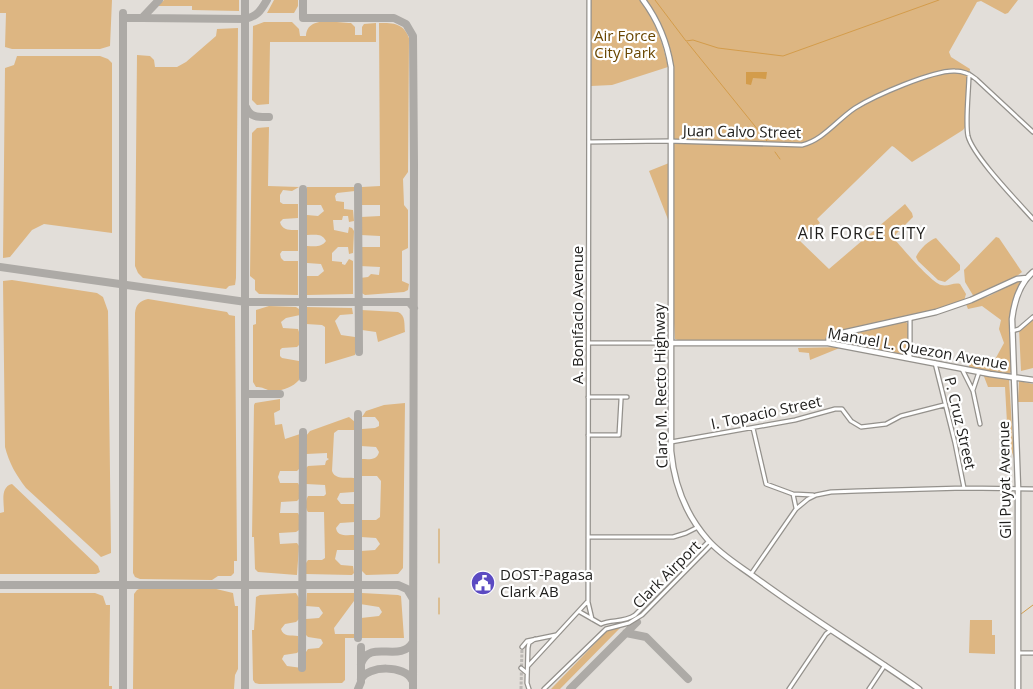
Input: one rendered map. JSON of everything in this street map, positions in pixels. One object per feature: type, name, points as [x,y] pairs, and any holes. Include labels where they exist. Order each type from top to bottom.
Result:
[{"type":"main road","name":"Claro M. Recto Highway","points":[[643,0],[658,25],[670,60],[671,343],[675,441],[672,458],[676,482],[689,513],[710,542],[830,631],[919,689]]},
{"type":"main road","points":[[828,343],[830,337],[835,335],[957,306],[1030,275]]},
{"type":"main road","name":"Gil Puyat Avenue","points":[[1018,689],[1018,488],[1012,314],[1030,275]]},
{"type":"main road","name":"Manuel L. Quezon Avenue","points":[[671,343],[828,343],[979,372],[1033,380]]},
{"type":"street","name":"A. Bonifacio Avenue","points":[[589,0],[588,602],[592,619]]},
{"type":"street","name":"Juan Calvo Street","points":[[589,142],[802,145],[814,141],[854,109],[883,93],[942,72],[956,70],[969,73]]},
{"type":"street","points":[[969,73],[1033,132]]},
{"type":"street","points":[[969,73],[968,130],[970,142],[996,176],[1033,218]]},
{"type":"street","points":[[1012,332],[1019,329],[1033,317]]},
{"type":"street","points":[[910,318],[910,359]]},
{"type":"street","name":"Manuel L. Quezon Avenue","points":[[589,342],[671,343]]},
{"type":"street","name":"P. Cruz Street","points":[[935,364],[964,488]]},
{"type":"street","points":[[961,368],[973,391],[980,424]]},
{"type":"street","points":[[973,391],[979,372]]},
{"type":"street","points":[[588,397],[627,397]]},
{"type":"street","points":[[588,435],[620,434],[621,397]]},
{"type":"street","name":"I. Topacio Street","points":[[675,441],[806,418],[835,408],[842,409],[851,420],[861,427],[886,424],[901,416],[944,405]]},
{"type":"street","points":[[753,428],[766,484],[793,494],[816,495],[831,492],[964,488],[1033,489]]},
{"type":"street","points":[[793,494],[796,509]]},
{"type":"street","points":[[751,574],[796,509],[816,495]]},
{"type":"street","points":[[588,537],[673,537],[686,533],[698,526]]},
{"type":"street","name":"Clark Airport","points":[[606,628],[624,625],[638,618],[710,542]]},
{"type":"street","name":"Clark Airport","points":[[601,624],[631,618],[666,587]]},
{"type":"street","points":[[528,666],[588,602]]},
{"type":"street","points":[[580,612],[601,624],[602,628],[606,628]]},
{"type":"street","points":[[544,689],[606,628],[606,622]]},
{"type":"street","points":[[789,689],[826,634],[830,631]]},
{"type":"street","points":[[522,646],[527,641],[557,635]]},
{"type":"street","points":[[529,689],[528,646],[535,639]]},
{"type":"street","points":[[1018,653],[1033,653]]},
{"type":"street","points":[[869,689],[884,665]]},
{"type":"street","points":[[521,668],[528,673]]},
{"type":"green space","points":[[0,0],[112,0],[110,46],[100,49],[12,49],[5,47],[6,13],[0,13]]},
{"type":"green space","points":[[164,0],[239,0],[239,11],[192,10],[192,6],[158,6]]},
{"type":"green space","points":[[274,0],[298,0],[298,6],[294,13],[267,13]]},
{"type":"green space","name":"Air Force City Park","points":[[591,0],[640,0],[658,32],[668,67],[612,85],[591,86]]},
{"type":"green space","points":[[644,0],[1018,0],[1008,13],[1005,14],[981,1],[977,2],[949,52],[951,57],[970,69],[966,126],[963,130],[912,162],[892,146],[817,219],[820,223],[800,241],[829,269],[905,204],[913,217],[896,234],[896,241],[937,283],[941,285],[960,284],[966,294],[964,301],[915,316],[873,323],[836,333],[825,341],[675,339],[673,307],[673,79],[669,51]]},
{"type":"green space","points":[[264,22],[292,22],[299,29],[300,36],[306,36],[311,25],[317,23],[351,23],[355,27],[355,35],[362,35],[364,24],[376,23],[376,42],[270,42],[269,104],[257,105],[252,100],[253,26]]},
{"type":"green space","points":[[379,23],[389,23],[401,27],[409,38],[408,172],[403,179],[404,205],[408,210],[408,248],[402,251],[402,281],[409,284],[408,290],[404,292],[365,295],[360,292],[360,278],[368,277],[371,274],[379,275],[380,267],[360,266],[361,247],[380,247],[380,236],[361,235],[361,217],[380,216],[380,205],[361,205],[362,187],[380,186]]},
{"type":"green space","points":[[238,28],[235,285],[229,286],[226,289],[143,278],[135,266],[137,55],[150,56],[154,60],[155,67],[177,67],[186,62],[216,36],[217,29]]},
{"type":"green space","points":[[17,56],[100,56],[112,63],[112,233],[44,224],[32,230],[10,257],[3,258],[5,68],[14,65]]},
{"type":"green space","points":[[269,127],[268,186],[299,187],[292,191],[283,190],[280,195],[280,202],[283,204],[298,204],[298,218],[283,219],[280,222],[285,228],[298,230],[298,251],[282,251],[280,254],[284,261],[298,261],[298,295],[259,294],[255,290],[255,280],[250,276],[252,133],[257,128]]},
{"type":"green space","points":[[669,163],[669,222],[649,171]]},
{"type":"green space","points":[[307,187],[355,187],[355,191],[337,193],[335,196],[336,201],[344,202],[344,209],[353,210],[354,221],[349,222],[348,216],[343,216],[342,220],[333,220],[334,230],[348,233],[349,227],[354,231],[353,253],[349,254],[348,247],[338,247],[332,253],[332,261],[342,262],[345,265],[349,259],[353,261],[353,294],[307,295],[307,276],[318,276],[324,271],[321,264],[307,263],[307,246],[320,246],[326,241],[320,236],[307,235],[307,215],[318,216],[324,211],[321,205],[307,205]]},
{"type":"green space","points":[[996,237],[999,238],[1022,272],[1013,279],[974,297],[965,282],[964,270]]},
{"type":"green space","points":[[936,238],[960,265],[960,270],[945,282],[938,280],[916,257],[919,251]]},
{"type":"green space","points":[[1022,279],[1013,303],[1010,319],[1011,372],[1007,375],[969,367],[969,361],[992,365],[1004,343],[999,329],[1001,320],[982,306],[968,309],[966,304],[989,296]]},
{"type":"green space","points":[[12,280],[97,293],[103,297],[108,311],[111,553],[101,557],[26,488],[13,469],[5,447],[3,281]]},
{"type":"green space","points":[[148,299],[227,312],[229,315],[235,316],[237,561],[234,561],[234,573],[231,576],[218,576],[212,580],[140,579],[135,577],[133,573],[135,313],[139,303]]},
{"type":"green space","points":[[269,306],[296,307],[299,309],[300,315],[286,318],[281,322],[283,328],[298,329],[299,345],[280,350],[282,358],[299,361],[299,380],[289,387],[276,391],[256,387],[253,382],[253,325],[256,324],[256,310]]},
{"type":"green space","points":[[306,307],[352,308],[353,314],[340,315],[335,321],[341,335],[355,337],[355,355],[325,364],[325,327],[322,325],[306,324]]},
{"type":"green space","points":[[361,310],[401,313],[405,332],[378,342],[376,332],[362,330]]},
{"type":"green space","points":[[1033,316],[1033,368],[1021,371],[1019,328]]},
{"type":"green space","points":[[905,321],[908,324],[910,353],[908,355],[833,343],[832,341],[835,337]]},
{"type":"green space","points":[[842,347],[810,360],[809,353],[799,352],[798,348]]},
{"type":"green space","points":[[983,374],[1009,380],[1014,458],[1008,441],[1005,387],[988,387]]},
{"type":"green space","points":[[1019,381],[1033,384],[1033,402],[1018,402]]},
{"type":"green space","points":[[280,399],[280,410],[274,413],[275,425],[282,424],[285,439],[300,434],[299,469],[297,471],[280,471],[278,477],[280,483],[298,483],[299,485],[299,499],[297,501],[281,502],[280,513],[298,513],[299,530],[296,532],[279,533],[280,544],[297,543],[299,546],[297,575],[258,572],[255,569],[254,537],[252,537],[254,405],[255,403]]},
{"type":"green space","points":[[405,403],[403,568],[398,574],[366,575],[362,571],[361,551],[375,550],[380,544],[376,538],[361,537],[361,520],[376,520],[380,517],[381,481],[377,476],[362,476],[361,459],[374,458],[379,452],[376,447],[361,446],[362,429],[375,428],[379,426],[379,422],[375,417],[362,417],[366,411],[384,405]]},
{"type":"green space","points":[[349,417],[355,422],[354,430],[338,430],[334,433],[332,471],[333,474],[341,478],[354,478],[354,492],[340,493],[337,499],[341,504],[354,504],[355,522],[340,523],[336,528],[340,534],[355,535],[355,550],[337,550],[335,559],[341,565],[353,566],[354,573],[352,575],[306,574],[306,563],[308,560],[322,560],[325,558],[324,512],[308,512],[306,500],[308,496],[324,496],[326,494],[325,485],[306,484],[306,468],[308,466],[325,465],[329,459],[327,458],[327,453],[306,454],[306,436],[310,431]]},
{"type":"green space","points":[[12,484],[98,566],[100,572],[96,574],[0,574],[0,513],[4,512],[4,492]]},
{"type":"green space","points":[[141,588],[212,588],[233,593],[235,606],[238,606],[238,669],[235,675],[234,689],[133,689],[134,594]]},
{"type":"green space","points":[[0,593],[95,593],[103,596],[106,605],[110,605],[109,686],[112,686],[112,689],[0,689]]},
{"type":"green space","points":[[296,593],[299,598],[299,619],[296,622],[285,624],[281,629],[285,634],[298,636],[299,651],[284,655],[282,659],[287,666],[302,668],[306,667],[306,652],[308,649],[319,648],[323,643],[321,639],[306,635],[306,619],[319,618],[323,613],[319,607],[306,606],[307,593],[354,593],[354,601],[334,628],[335,634],[355,634],[355,638],[345,638],[345,680],[342,683],[259,684],[253,680],[252,630],[254,630],[256,597],[260,595]]},
{"type":"green space","points":[[362,593],[401,596],[404,638],[361,638],[361,618],[379,616],[382,612],[379,607],[360,604]]},
{"type":"green space","points":[[970,620],[992,620],[992,635],[995,635],[995,654],[969,653]]},
{"type":"green space","points":[[621,627],[560,689],[551,689],[608,630]]},
{"type":"shaded area","points":[[746,72],[767,72],[766,79],[753,78],[751,85],[746,84]]},
{"type":"waterway","points":[[655,0],[686,41],[693,40],[718,48],[783,56],[939,0]]},
{"type":"waterway","points":[[687,42],[767,141]]},
{"type":"waterway","points":[[775,152],[780,159]]},
{"type":"waterway","points":[[439,529],[439,563]]},
{"type":"waterway","points":[[439,598],[439,614]]},
{"type":"waterway","points":[[1021,614],[1033,605]]},
{"type":"taxiway","points":[[123,18],[142,18],[159,0]]},
{"type":"taxiway","points":[[245,0],[245,689]]},
{"type":"taxiway","points":[[142,18],[245,19],[259,12],[267,0]]},
{"type":"taxiway","points":[[303,0],[303,18],[394,18],[406,24],[413,36],[413,689]]},
{"type":"taxiway","points":[[123,13],[123,689]]},
{"type":"taxiway","points":[[246,107],[252,115],[269,117]]},
{"type":"taxiway","points":[[358,187],[359,352]]},
{"type":"taxiway","points":[[303,189],[303,378]]},
{"type":"taxiway","points":[[0,267],[246,302],[409,302],[414,308]]},
{"type":"taxiway","points":[[245,394],[280,394]]},
{"type":"taxiway","points":[[358,414],[358,638]]},
{"type":"taxiway","points":[[302,668],[303,432]]},
{"type":"taxiway","points":[[0,585],[398,585],[407,589],[413,599]]},
{"type":"taxiway","points":[[570,689],[637,622]]},
{"type":"taxiway","points":[[626,633],[646,637],[688,679]]},
{"type":"taxiway","points":[[361,664],[365,656],[371,653],[378,651],[401,651],[413,642]]},
{"type":"taxiway","points":[[358,689],[361,682],[361,647]]},
{"type":"taxiway","points":[[361,679],[371,671],[395,669],[408,675],[412,680]]},
{"type":"tunnel","points":[[521,689],[522,647]]},
{"type":"place","name":"DOST-Pagasa Clark AB","points":[[483,583]]},
{"type":"district","name":"AIR FORCE CITY","points":[[862,233]]}]
